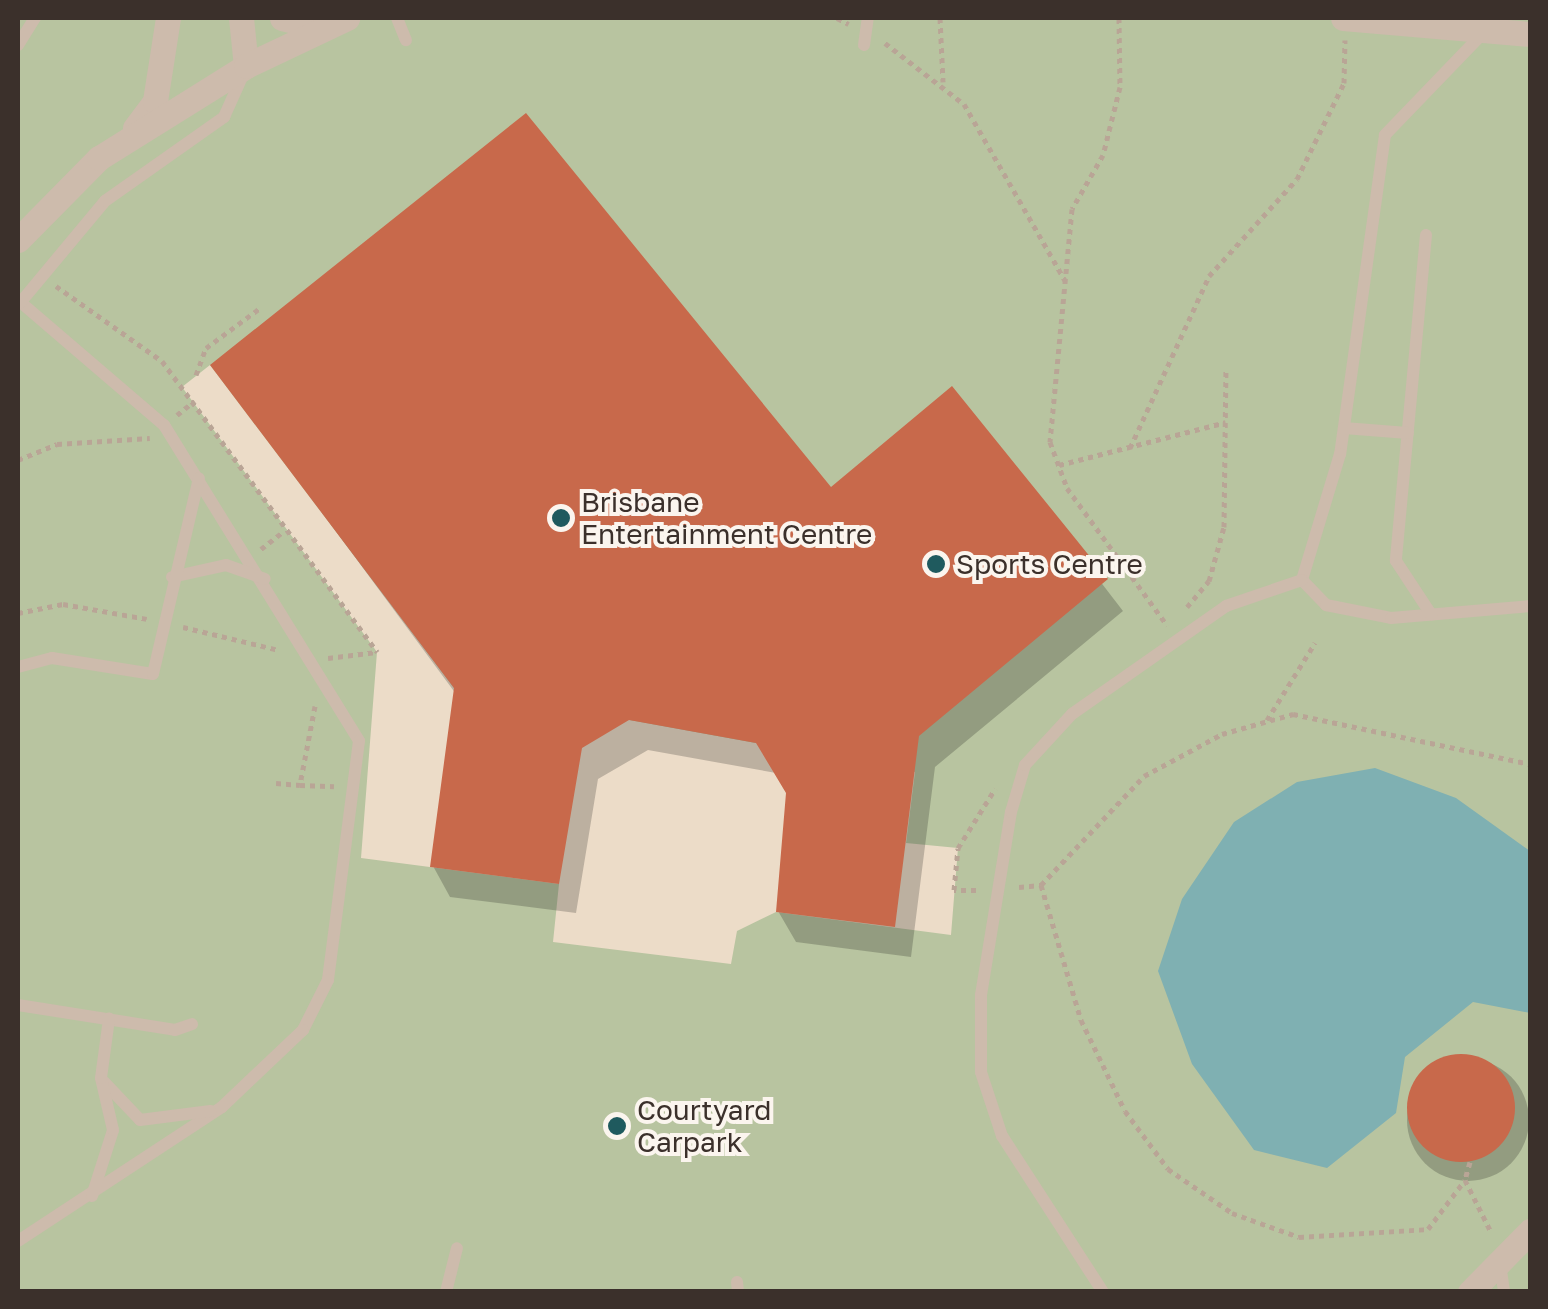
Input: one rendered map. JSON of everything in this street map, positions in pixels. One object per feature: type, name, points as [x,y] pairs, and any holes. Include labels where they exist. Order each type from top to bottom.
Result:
[{"type":"street","points":[[126,141],[155,101],[168,18]]},
{"type":"street","points":[[241,18],[246,66]]},
{"type":"street","points":[[282,18],[322,28]]},
{"type":"street","points":[[18,240],[126,141],[246,66],[348,18]]},
{"type":"street","points":[[1344,18],[1530,34]]},
{"type":"street","points":[[1470,1292],[1530,1231]]},
{"type":"lane","points":[[18,45],[35,18]]},
{"type":"lane","points":[[397,18],[406,40]]},
{"type":"lane","points":[[865,39],[868,18]]},
{"type":"lane","points":[[1302,580],[1344,428],[1385,134],[1488,28]]},
{"type":"lane","points":[[18,1241],[91,1198],[222,1107],[303,1030],[328,980],[359,741],[315,660],[164,424],[19,302],[106,201],[224,116],[246,66]]},
{"type":"lane","points":[[1426,235],[1396,561],[1431,614]]},
{"type":"lane","points":[[1344,428],[1408,432]]},
{"type":"lane","points":[[18,667],[52,658],[153,674],[160,621],[199,478]]},
{"type":"lane","points":[[172,577],[226,564],[264,579]]},
{"type":"lane","points":[[1302,580],[1326,605],[1431,614],[1530,606]]},
{"type":"lane","points":[[1102,1292],[1002,1136],[981,1072],[981,995],[1011,812],[1025,764],[1072,714],[1226,606],[1302,580]]},
{"type":"lane","points":[[18,1005],[109,1020],[192,1024]]},
{"type":"lane","points":[[91,1198],[112,1130],[102,1078],[109,1020]]},
{"type":"lane","points":[[102,1078],[140,1120],[222,1107]]},
{"type":"lane","points":[[446,1292],[458,1248]]},
{"type":"lane","points":[[1502,1258],[1504,1292]]},
{"type":"path","points":[[837,18],[865,39],[943,82],[989,141],[1008,191],[1066,283]]},
{"type":"path","points":[[940,18],[943,82]]},
{"type":"path","points":[[1119,18],[1120,87],[1103,155],[1072,210],[1051,384],[1058,465],[1169,627]]},
{"type":"path","points":[[1130,448],[1209,276],[1297,179],[1344,83],[1344,18]]},
{"type":"path","points":[[18,612],[63,604],[160,621],[315,660],[377,652],[162,361],[38,276]]},
{"type":"path","points":[[196,375],[206,348],[260,308]]},
{"type":"path","points":[[1156,637],[1210,581],[1224,527],[1226,370]]},
{"type":"path","points":[[1058,465],[1226,422]]},
{"type":"path","points":[[18,460],[58,444],[152,438],[164,424]]},
{"type":"path","points":[[250,556],[284,531]]},
{"type":"path","points":[[1266,722],[1315,643]]},
{"type":"path","points":[[300,785],[316,700]]},
{"type":"path","points":[[1019,887],[1040,885],[1144,776],[1293,714],[1530,764]]},
{"type":"path","points":[[276,783],[353,786]]},
{"type":"path","points":[[976,890],[954,890],[958,848],[1000,783]]},
{"type":"path","points":[[1040,885],[1081,1020],[1110,1080],[1184,1180],[1232,1213],[1299,1236],[1428,1229],[1464,1180],[1470,1162]]},
{"type":"path","points":[[1464,1180],[1502,1258]]},
{"type":"green space","name":"Brisbane Entertainment Centre","points":[[18,18],[1530,18],[1530,1291],[18,1291]]},
{"type":"shaded area","points":[[210,365],[454,688],[915,772],[906,843],[958,848],[951,935],[776,912],[737,931],[731,964],[553,942],[559,884],[361,858],[377,652],[182,387]]},
{"type":"water","points":[[1375,768],[1456,798],[1530,851],[1530,1013],[1473,1002],[1405,1057],[1396,1113],[1327,1168],[1254,1150],[1192,1064],[1158,971],[1182,899],[1234,822],[1297,782]]},
{"type":"building","name":"Brisbane Entertainment Centre","points":[[526,113],[831,487],[952,386],[1108,579],[919,736],[895,927],[776,912],[786,793],[756,743],[629,720],[582,748],[559,884],[430,867],[454,688],[210,365]]},
{"type":"building","points":[[1461,1054],[1482,1058],[1499,1070],[1511,1087],[1515,1108],[1511,1129],[1499,1146],[1482,1158],[1461,1162],[1440,1158],[1423,1146],[1411,1129],[1407,1108],[1411,1087],[1423,1070],[1440,1058]]},
{"type":"place","name":"Brisbane Entertainment Centre","points":[[561,518]]},
{"type":"place","name":"Sports Centre","points":[[936,564]]},
{"type":"place","name":"Courtyard Carpark","points":[[617,1126]]}]
